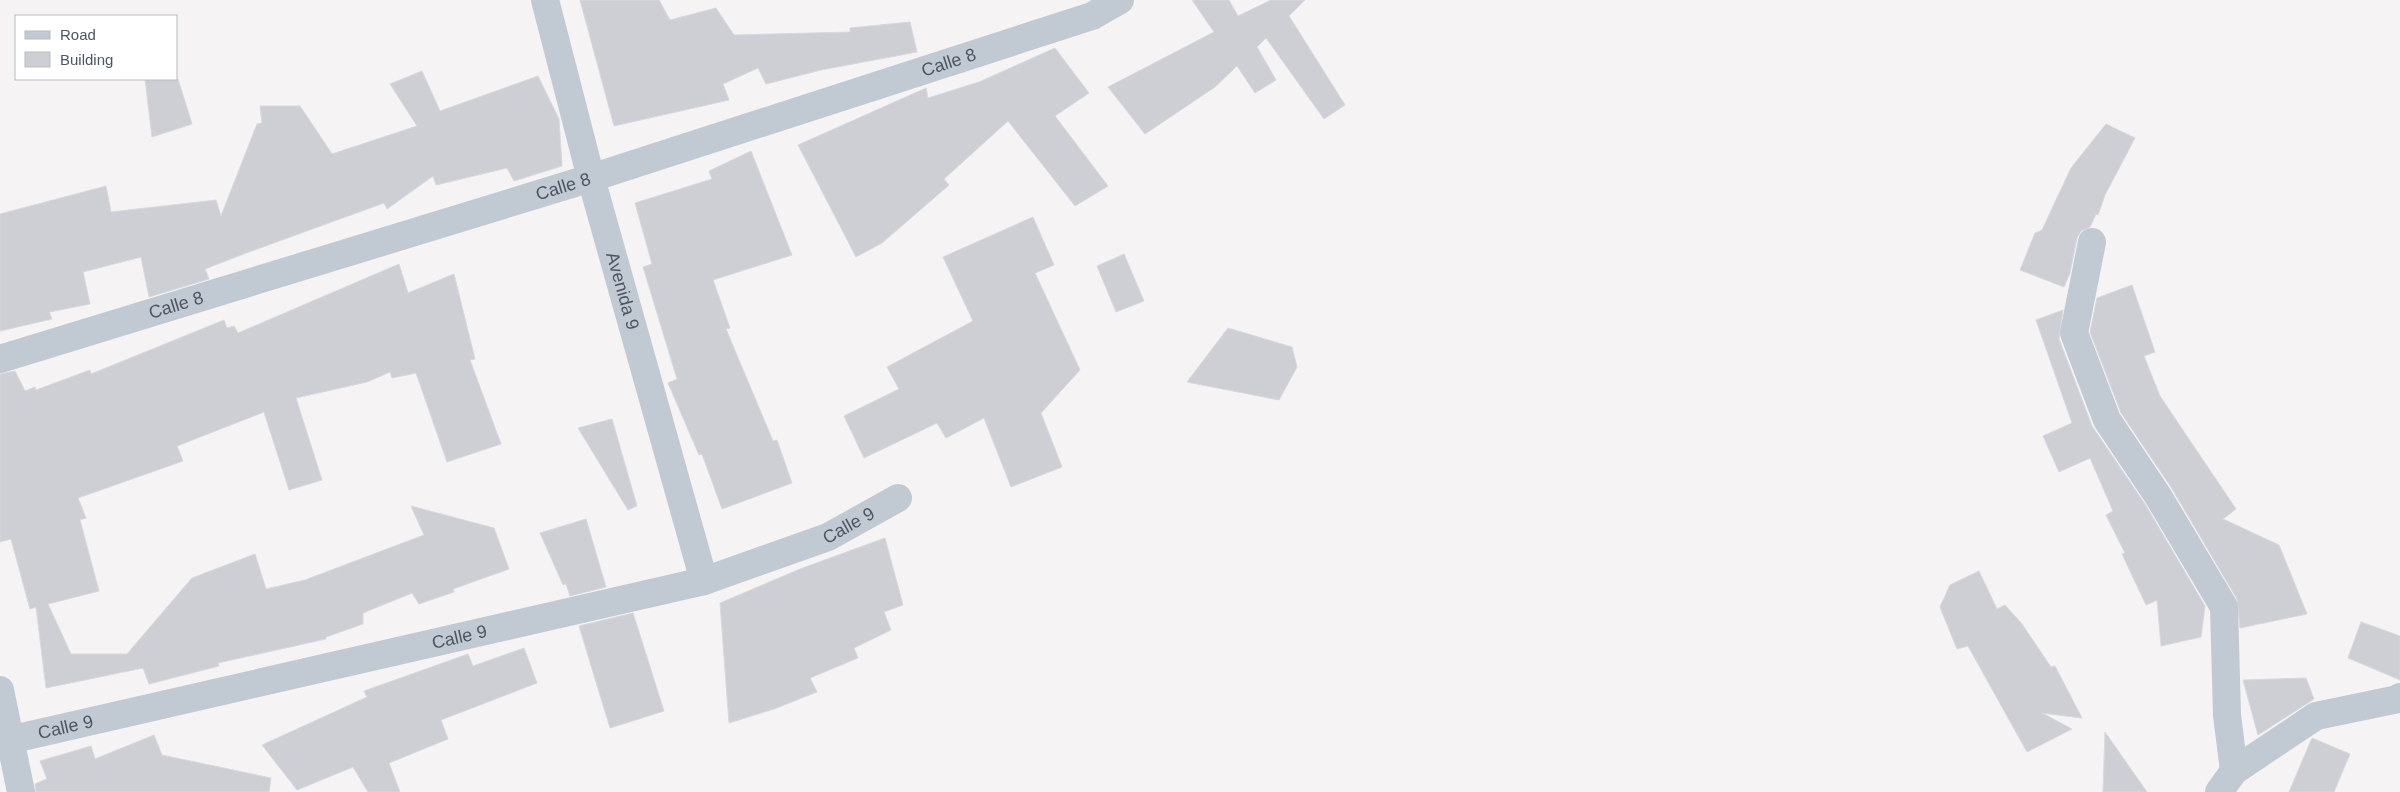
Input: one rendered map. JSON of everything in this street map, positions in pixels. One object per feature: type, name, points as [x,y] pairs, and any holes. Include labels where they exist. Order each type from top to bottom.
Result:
[{"type":"street","name":"Avenida 9","points":[[545,0],[591,178],[704,581]]},
{"type":"street","name":"Calle 8","points":[[0,358],[591,178],[1092,16],[1120,0]]},
{"type":"street","points":[[2092,242],[2074,332],[2107,420],[2158,496],[2224,607],[2227,781]]},
{"type":"street","name":"Calle 9","points":[[9,740],[704,581],[828,537],[898,498]]},
{"type":"street","points":[[0,690],[21,792]]},
{"type":"street","points":[[2227,781],[2316,716],[2399,699]]},
{"type":"building","points":[[580,0],[659,0],[670,20],[716,8],[734,35],[850,32],[850,28],[910,22],[917,52],[821,70],[766,84],[758,68],[723,84],[729,100],[614,126]]},
{"type":"building","points":[[1192,0],[1229,0],[1238,16],[1271,0],[1305,0],[1289,16],[1345,105],[1324,119],[1266,38],[1257,47],[1276,80],[1255,93],[1237,66],[1215,87],[1145,134],[1108,87],[1214,32]]},
{"type":"building","points":[[1055,48],[1089,93],[1055,116],[1108,186],[1075,206],[1008,121],[944,179],[949,185],[882,243],[856,257],[798,145],[926,88],[928,98],[979,82]]},
{"type":"building","points":[[422,71],[440,111],[538,76],[559,119],[562,166],[514,181],[507,168],[436,185],[433,176],[387,209],[384,203],[249,252],[205,269],[209,279],[149,297],[141,257],[83,272],[90,304],[49,312],[52,319],[0,331],[0,214],[106,186],[111,212],[216,200],[221,216],[257,124],[262,123],[260,106],[300,106],[332,154],[417,126],[390,84]]},
{"type":"building","points":[[178,79],[192,124],[152,137],[145,80]]},
{"type":"building","points":[[2106,124],[2135,138],[2105,195],[2098,215],[2096,214],[2090,227],[2081,231],[2077,238],[2070,273],[2064,287],[2020,270],[2035,233],[2042,230],[2071,168]]},
{"type":"building","points":[[751,151],[792,255],[713,280],[730,328],[726,329],[773,441],[777,440],[792,483],[722,509],[702,454],[699,455],[668,383],[677,379],[643,267],[652,264],[635,203],[712,179],[709,171]]},
{"type":"building","points":[[1033,217],[1054,265],[1035,273],[1080,370],[1041,413],[1062,467],[1011,487],[984,418],[946,438],[937,423],[864,458],[844,416],[899,389],[887,367],[973,321],[943,257]]},
{"type":"building","points":[[1124,254],[1144,301],[1116,312],[1097,266]]},
{"type":"building","points":[[399,264],[408,293],[454,274],[475,359],[470,360],[501,444],[447,462],[416,373],[392,378],[390,372],[367,382],[296,398],[322,480],[289,490],[264,412],[177,446],[183,461],[78,498],[86,518],[80,520],[99,591],[48,604],[71,654],[127,654],[192,578],[255,554],[266,589],[305,580],[424,535],[411,506],[494,528],[509,569],[453,589],[454,592],[419,604],[412,593],[363,613],[363,624],[326,637],[326,639],[218,663],[219,666],[149,684],[143,668],[46,688],[36,607],[30,609],[11,539],[0,542],[0,374],[15,371],[25,391],[35,387],[36,390],[90,370],[91,374],[224,320],[227,328],[234,326],[238,333]]},
{"type":"building","points":[[2132,285],[2155,352],[2144,356],[2160,396],[2236,509],[2223,519],[2279,545],[2307,614],[2240,628],[2237,599],[2171,487],[2121,413],[2090,332],[2097,298]]},
{"type":"building","points":[[2063,310],[2059,339],[2092,426],[2145,504],[2205,606],[2201,637],[2161,646],[2157,600],[2146,605],[2122,554],[2125,553],[2106,515],[2113,511],[2090,458],[2059,472],[2043,436],[2072,423],[2036,320]]},
{"type":"building","points":[[1228,328],[1292,347],[1297,367],[1279,400],[1187,382]]},
{"type":"building","points":[[612,419],[637,506],[628,510],[578,428]]},
{"type":"building","points":[[586,519],[606,587],[570,596],[566,584],[563,585],[540,533]]},
{"type":"building","points":[[885,538],[903,605],[884,612],[891,630],[854,648],[858,658],[810,678],[817,692],[774,709],[729,723],[720,603],[800,569]]},
{"type":"building","points":[[1979,571],[1997,609],[2005,605],[2022,624],[2051,667],[2055,666],[2082,718],[2042,713],[2072,729],[2027,752],[1968,646],[1957,649],[1940,607],[1950,585]]},
{"type":"building","points":[[633,613],[664,711],[610,728],[579,626]]},
{"type":"building","points":[[2361,622],[2400,636],[2400,680],[2348,658]]},
{"type":"building","points":[[524,648],[537,683],[441,720],[448,739],[389,763],[400,792],[368,792],[353,767],[297,790],[262,745],[367,697],[364,691],[468,654],[473,666]]},
{"type":"building","points":[[2306,678],[2314,699],[2258,735],[2243,680]]},
{"type":"building","points":[[2105,732],[2147,792],[2103,792]]},
{"type":"building","points":[[154,735],[162,755],[271,778],[269,792],[36,792],[35,784],[47,779],[40,761],[91,746],[95,759]]},
{"type":"building","points":[[2312,738],[2350,754],[2334,792],[2289,792]]}]
